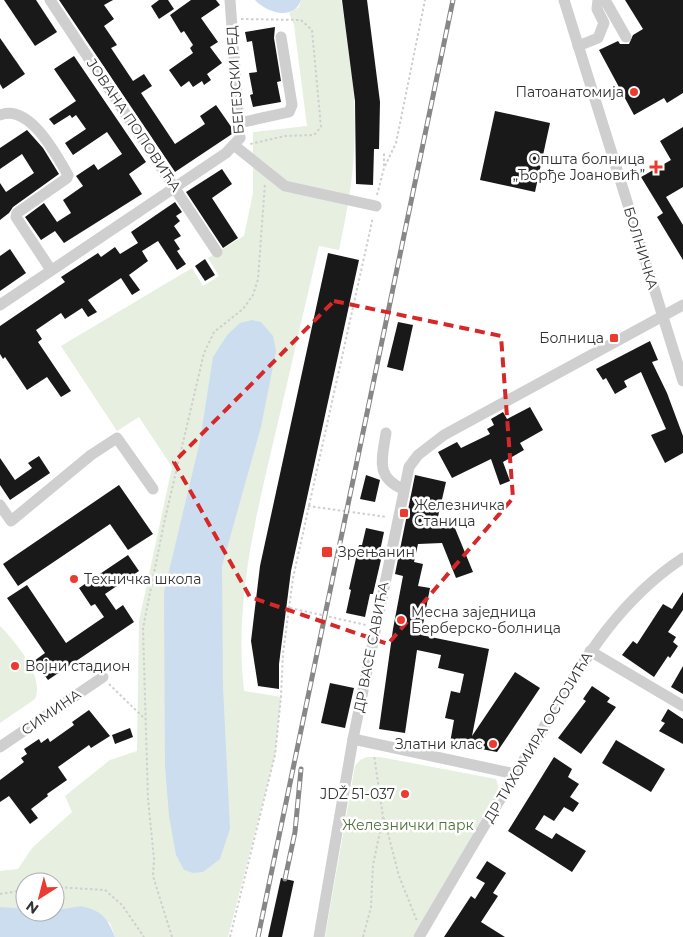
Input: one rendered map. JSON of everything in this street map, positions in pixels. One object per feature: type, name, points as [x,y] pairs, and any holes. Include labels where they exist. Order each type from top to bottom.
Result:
[{"type":"street","name":"ЈОВАНА ПОПОВИЋА","points":[[50,0],[176,187],[217,252]]},
{"type":"street","name":"БЕГЕЈСКИ РЕД","points":[[230,0],[240,138],[230,150]]},
{"type":"street","name":"БОЛНИЧКА","points":[[564,0],[683,381]]},
{"type":"street","points":[[578,46],[598,38],[604,23],[597,9],[598,0]]},
{"type":"street","points":[[605,0],[626,37]]},
{"type":"street","points":[[239,123],[289,112],[292,105],[282,37]]},
{"type":"street","points":[[0,115],[9,112],[22,116],[32,123],[68,175],[67,178],[17,213],[16,217],[51,270]]},
{"type":"street","points":[[0,305],[230,150],[266,171],[285,186],[376,206]]},
{"type":"street","name":"ДР ВАСЕ САВИЋА","points":[[319,937],[353,739],[406,474],[412,462],[439,438],[683,305]]},
{"type":"street","points":[[386,433],[382,465],[385,476],[392,484],[403,489]]},
{"type":"street","points":[[0,506],[10,521],[91,455],[116,438],[153,489]]},
{"type":"street","name":"ДР ТИХОМИРА ОСТОЈИЋА","points":[[420,935],[590,651],[626,605],[661,573],[683,558]]},
{"type":"street","points":[[590,651],[683,706]]},
{"type":"street","name":"СИМИНА","points":[[0,747],[102,677]]},
{"type":"street","points":[[353,739],[515,774]]},
{"type":"path","points":[[384,168],[396,143],[425,0]]},
{"type":"path","points":[[230,937],[275,755],[282,698],[283,653],[289,608],[308,506],[384,168],[384,151]]},
{"type":"path","points":[[172,937],[153,876],[154,859],[148,800],[143,628],[164,523],[204,352],[214,332],[243,309],[253,295],[258,279],[266,171]]},
{"type":"path","points":[[308,506],[397,518]]},
{"type":"path","points":[[289,608],[375,628]]},
{"type":"path","points":[[102,677],[146,720]]},
{"type":"path","points":[[372,743],[383,817],[399,876],[420,935]]},
{"type":"path","points":[[363,937],[370,914],[372,864],[383,817]]},
{"type":"path","points":[[65,888],[105,890],[122,905],[144,937]]},
{"type":"path","points":[[0,894],[15,892]]},
{"type":"highlighted area","points":[[334,301],[501,336],[513,498],[388,644],[250,597],[174,462]]},
{"type":"green space","points":[[301,0],[341,0],[354,92],[355,129],[353,161],[349,199],[339,250],[319,246],[260,498],[248,562],[242,626],[244,691],[281,697],[275,755],[228,937],[115,937],[110,923],[81,906],[65,908],[65,872],[15,872],[15,908],[0,907],[0,871],[18,869],[32,848],[72,812],[65,796],[110,760],[137,751],[139,621],[172,467],[139,417],[117,431],[61,346],[192,268],[203,286],[219,276],[208,258],[244,236],[253,193],[253,132],[307,126],[294,25],[289,13],[299,7]]},
{"type":"green space","name":"Војни стадион","points":[[0,626],[27,660],[36,680],[37,690],[35,699],[0,723]]},
{"type":"green space","name":"Железнички парк","points":[[367,757],[380,757],[496,779],[499,789],[413,937],[325,937],[355,766],[360,760]]},
{"type":"water","points":[[255,0],[301,0],[298,7],[293,11],[280,13],[260,5]]},
{"type":"water","points":[[252,320],[261,322],[273,336],[276,351],[261,427],[222,566],[223,687],[230,829],[220,859],[203,872],[193,873],[184,870],[176,855],[169,816],[165,766],[164,592],[200,441],[213,357],[228,334],[240,323]]},
{"type":"water","points":[[81,906],[94,910],[103,916],[115,937],[0,937],[0,907],[15,908],[15,922],[65,922],[65,908]]},
{"type":"building","points":[[4,0],[36,0],[57,32],[35,46]]},
{"type":"building","points":[[59,0],[113,0],[104,5],[114,19],[104,26],[117,45],[111,48],[133,81],[144,74],[152,86],[141,93],[175,144],[205,124],[200,116],[216,105],[232,128],[232,134],[175,172]]},
{"type":"building","points":[[159,0],[168,0],[174,9],[159,19],[151,6]]},
{"type":"building","points":[[191,0],[216,0],[220,5],[201,18],[218,42],[210,47],[222,63],[207,74],[211,80],[204,85],[202,81],[193,87],[189,81],[181,87],[169,70],[193,53],[190,48],[193,45],[184,31],[181,33],[170,15]]},
{"type":"building","points":[[342,0],[367,0],[380,102],[379,149],[374,149],[373,185],[356,184],[355,101]]},
{"type":"building","points":[[625,0],[683,0],[683,93],[667,103],[664,98],[634,115],[599,50],[618,41],[620,44],[629,44],[633,35],[643,29]]},
{"type":"building","points":[[275,27],[274,38],[281,81],[277,82],[281,102],[253,107],[250,95],[253,94],[249,73],[257,72],[252,41],[247,42],[245,32]]},
{"type":"building","points":[[0,38],[25,74],[3,89],[0,84]]},
{"type":"building","points":[[74,56],[146,162],[129,174],[142,194],[64,243],[55,231],[41,240],[25,217],[44,203],[57,222],[71,213],[63,200],[83,186],[76,176],[94,164],[98,170],[122,154],[107,132],[73,155],[65,143],[86,129],[76,115],[72,118],[70,115],[54,125],[49,119],[76,101],[54,69]]},
{"type":"building","points":[[495,111],[550,123],[535,192],[480,180]]},
{"type":"building","points":[[683,127],[683,187],[666,197],[683,225],[683,260],[657,217],[663,213],[641,177],[671,160],[660,141]]},
{"type":"building","points":[[27,130],[43,148],[59,174],[13,207],[0,220],[0,183],[6,192],[34,173],[22,154],[0,169],[0,148]]},
{"type":"building","points":[[222,169],[232,184],[212,198],[238,238],[223,248],[186,192]]},
{"type":"building","points":[[175,202],[182,212],[176,216],[180,221],[174,226],[181,236],[174,240],[180,249],[177,251],[186,264],[177,270],[158,241],[142,251],[148,261],[129,275],[140,290],[132,295],[121,278],[88,300],[97,312],[88,317],[82,308],[65,319],[61,313],[36,330],[42,339],[38,342],[71,391],[61,397],[47,377],[27,390],[5,357],[3,359],[0,354],[0,326],[65,282],[61,277],[98,253],[101,257],[115,247],[120,254],[138,243],[131,232]]},
{"type":"building","points":[[10,249],[26,273],[0,291],[0,256]]},
{"type":"building","points":[[328,253],[359,260],[291,571],[279,664],[279,689],[258,686],[251,641],[260,566]]},
{"type":"building","points":[[205,259],[215,275],[205,281],[195,266]]},
{"type":"building","points":[[398,322],[413,325],[403,371],[387,367]]},
{"type":"building","points":[[650,341],[658,360],[652,362],[667,393],[683,436],[683,453],[665,463],[651,435],[666,429],[641,372],[624,381],[627,387],[615,394],[606,378],[603,380],[596,369]]},
{"type":"building","points":[[530,407],[543,430],[520,443],[524,450],[503,462],[510,481],[500,485],[491,459],[452,478],[438,452],[457,442],[461,448],[490,434],[487,429],[494,425],[491,419],[503,412],[507,419]]},
{"type":"building","points":[[39,456],[50,473],[10,500],[0,485],[0,458],[15,480],[32,468],[28,463]]},
{"type":"building","points":[[366,475],[380,480],[375,502],[360,499]]},
{"type":"building","points":[[415,475],[446,482],[437,521],[452,521],[473,572],[456,578],[442,543],[418,544],[414,562],[423,564],[418,586],[430,588],[421,635],[489,649],[472,736],[515,672],[540,688],[497,752],[450,743],[454,720],[445,718],[451,691],[460,693],[464,674],[438,668],[441,655],[417,650],[405,733],[379,729],[393,629],[403,576],[395,574]]},
{"type":"building","points":[[119,485],[153,534],[128,550],[110,524],[18,586],[3,564]]},
{"type":"building","points":[[366,528],[384,532],[380,551],[383,551],[373,594],[370,594],[365,617],[346,613],[351,590],[349,589],[359,545],[362,545]]},
{"type":"building","points":[[128,555],[139,571],[105,594],[116,610],[123,605],[134,622],[48,680],[34,661],[45,653],[7,598],[27,585],[66,643],[104,617],[95,604],[91,606],[79,588]]},
{"type":"building","points":[[683,592],[683,610],[668,632],[676,637],[673,642],[678,646],[670,658],[668,656],[654,677],[622,655],[633,641],[637,644],[663,604],[672,609]]},
{"type":"building","points":[[683,666],[683,694],[671,687]]},
{"type":"building","points":[[330,683],[354,688],[345,728],[321,723]]},
{"type":"building","points":[[592,686],[610,698],[607,702],[616,707],[581,754],[558,738],[586,701],[583,699]]},
{"type":"building","points":[[668,709],[683,719],[683,744],[659,731],[665,723],[661,721]]},
{"type":"building","points":[[89,710],[110,736],[91,748],[89,745],[58,767],[67,780],[47,794],[48,796],[31,809],[38,818],[30,824],[9,796],[0,802],[0,780],[24,762],[21,758],[27,754],[24,749],[39,739],[41,743],[48,738],[50,742],[74,725],[72,722]]},
{"type":"building","points":[[130,728],[133,737],[115,744],[112,735]]},
{"type":"building","points":[[616,740],[665,769],[651,792],[602,763]]},
{"type":"building","points":[[554,757],[572,769],[568,777],[579,784],[570,797],[579,803],[573,812],[564,807],[554,821],[544,815],[535,829],[552,839],[556,833],[586,851],[572,872],[508,831]]},
{"type":"building","points":[[487,861],[506,873],[493,893],[498,896],[481,922],[505,937],[444,937],[471,896],[475,899],[485,883],[476,878]]},
{"type":"building","points":[[281,878],[294,881],[282,937],[268,937]]},
{"type":"railway","points":[[258,937],[453,0]]},
{"type":"railway","points":[[285,879],[295,832],[301,769]]},
{"type":"place","name":"Патоанатомија","points":[[634,92]]},
{"type":"place","name":"Општа болница „Ђорђе Јоановић”","points":[[656,167]]},
{"type":"place","name":"Болница","points":[[614,338]]},
{"type":"place","name":"Железничка Станица","points":[[404,513]]},
{"type":"place","name":"Зрењанин","points":[[327,552]]},
{"type":"place","name":"Техничка школа","points":[[74,579]]},
{"type":"place","name":"Месна заједница Берберско-болница","points":[[401,620]]},
{"type":"place","name":"Војни стадион","points":[[15,666]]},
{"type":"place","name":"Златни клас","points":[[493,744]]},
{"type":"place","name":"JDŽ 51-037","points":[[405,794]]}]
